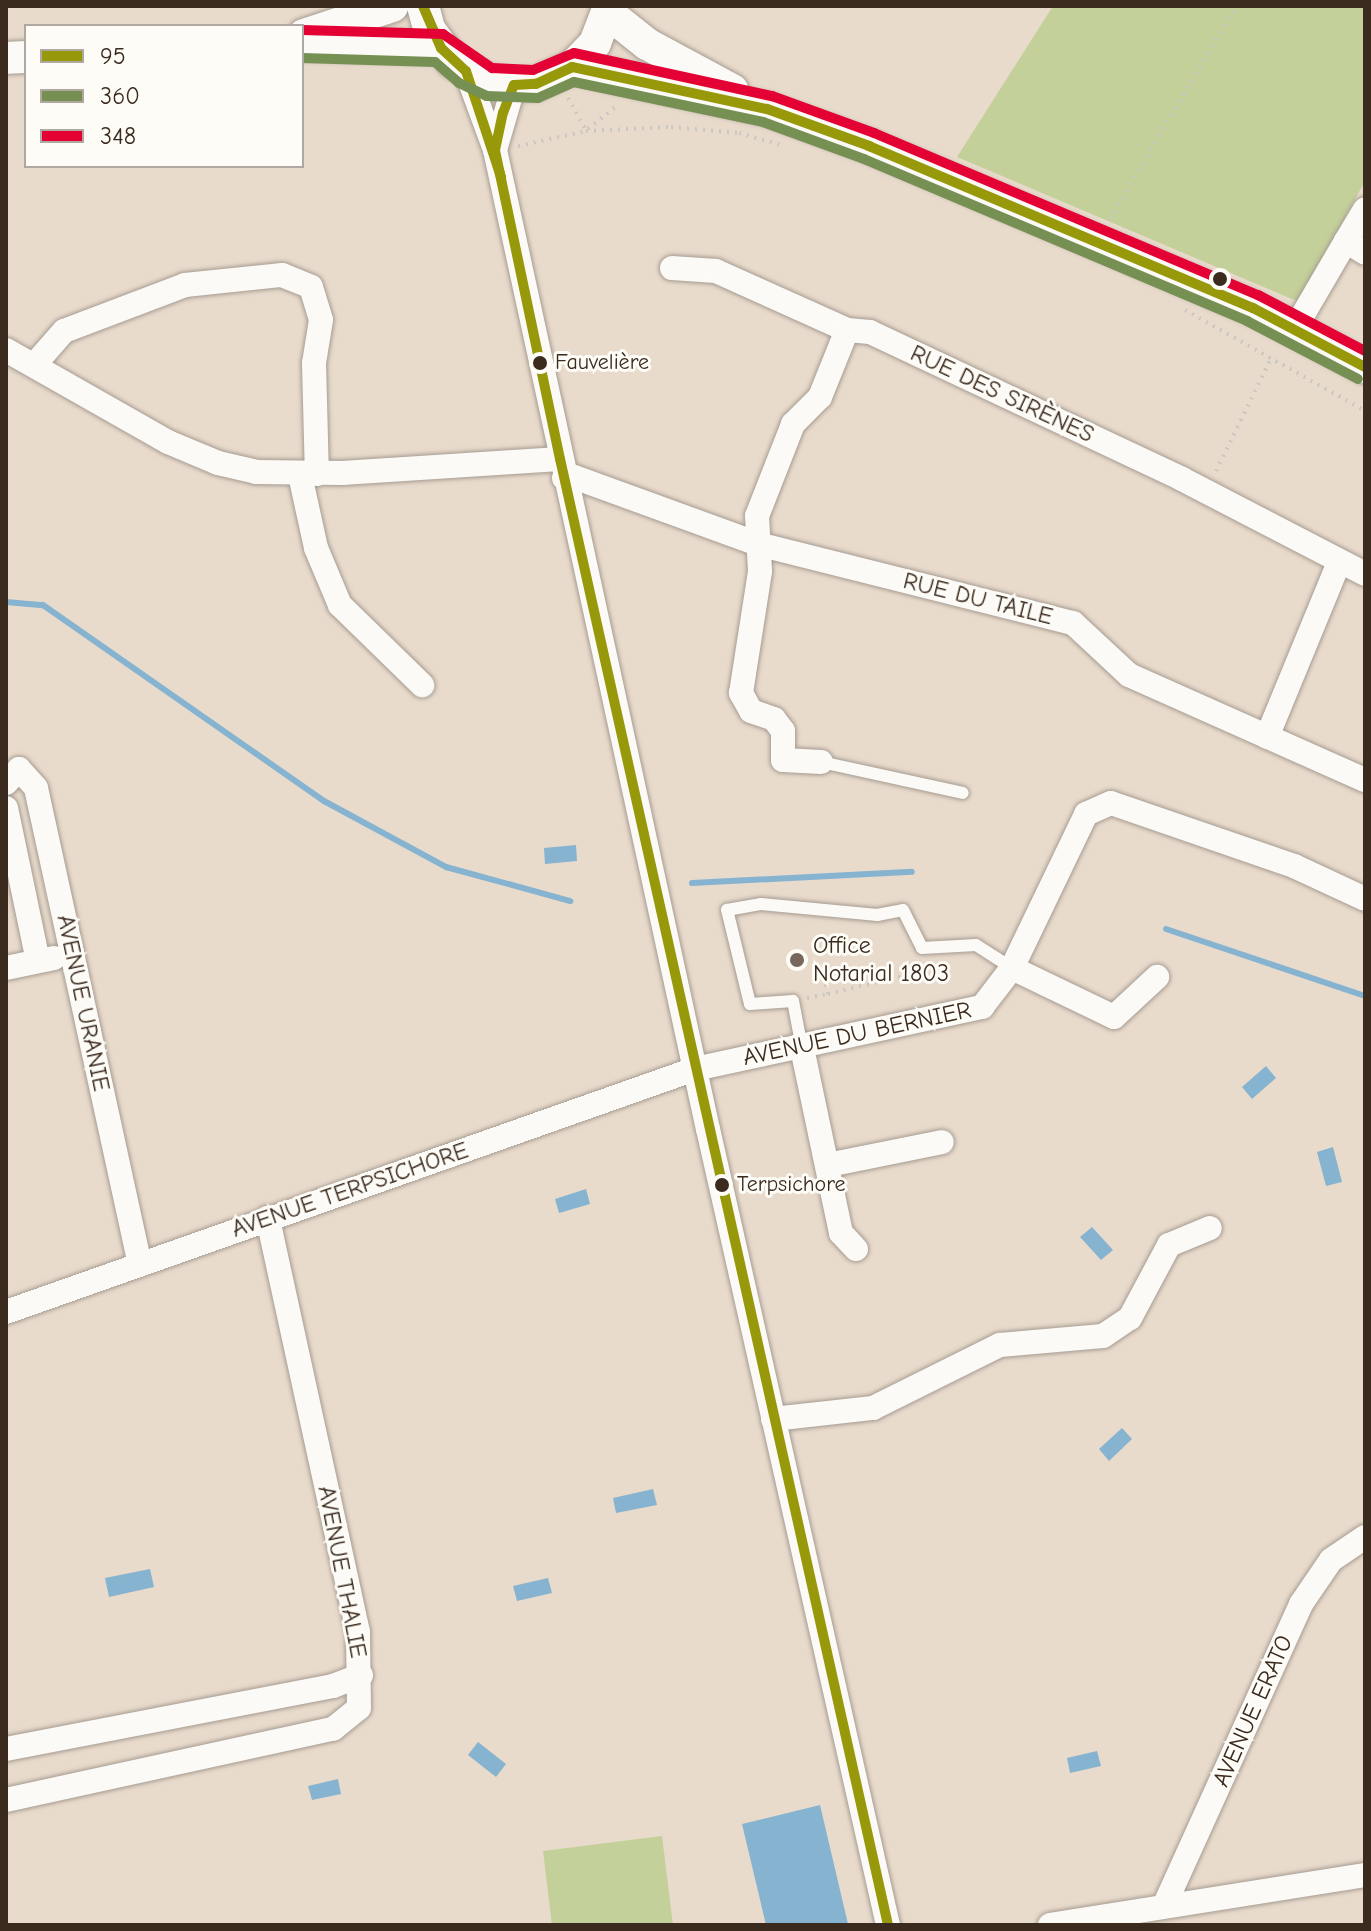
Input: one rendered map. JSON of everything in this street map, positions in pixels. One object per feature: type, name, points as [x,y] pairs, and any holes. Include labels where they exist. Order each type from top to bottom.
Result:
[{"type":"main road","points":[[304,34],[392,6]]},
{"type":"main road","points":[[423,6],[441,48],[466,71],[514,85],[564,72],[767,109]]},
{"type":"main road","points":[[564,72],[595,43],[609,10],[647,44],[767,109],[1097,241],[1294,330],[1365,367]]},
{"type":"main road","points":[[304,44],[441,48]]},
{"type":"street","points":[[466,71],[495,150],[695,1069],[888,1925]]},
{"type":"street","points":[[495,150],[514,85]]},
{"type":"street","points":[[1294,330],[1356,247],[1365,209]]},
{"type":"street","name":"RUE DES SIRÈNES","points":[[672,268],[716,271],[847,330],[870,332],[1206,492],[1365,574]]},
{"type":"street","points":[[35,364],[64,331],[185,285],[282,275],[311,287],[321,320],[314,363],[309,474],[316,548],[340,605],[422,685]]},
{"type":"street","points":[[821,762],[783,760],[783,731],[774,719],[751,711],[741,693],[760,571],[757,516],[793,424],[820,397],[847,330]]},
{"type":"street","name":"RUE DU TAILE","points":[[6,350],[122,417],[218,463],[309,474],[562,468],[574,477],[758,544],[1073,623],[1129,675],[1365,780]]},
{"type":"street","points":[[1267,737],[1339,562]]},
{"type":"street","name":"AVENUE URANIE","points":[[6,783],[19,769],[36,788],[140,1265]]},
{"type":"street","name":"AVENUE DU BERNIER","points":[[695,1069],[982,1007],[1012,968],[1086,814],[1111,803],[1294,866],[1365,899]]},
{"type":"street","name":"AVENUE URANIE","points":[[6,808],[38,961]]},
{"type":"street","points":[[6,968],[70,954]]},
{"type":"street","points":[[1012,968],[1114,1017],[1157,977]]},
{"type":"street","points":[[802,1048],[841,1233],[856,1249]]},
{"type":"street","name":"AVENUE TERPSICHORE","points":[[6,1312],[695,1069]]},
{"type":"street","points":[[828,1165],[942,1142]]},
{"type":"street","name":"AVENUE THALIE","points":[[6,1800],[333,1729],[359,1708],[361,1675],[358,1632],[268,1218]]},
{"type":"street","points":[[773,1419],[873,1408],[1000,1345],[1103,1336],[1130,1318],[1169,1245],[1210,1228]]},
{"type":"street","name":"AVENUE ERATO","points":[[1165,1904],[1301,1604],[1331,1560],[1365,1537]]},
{"type":"street","points":[[6,1749],[333,1686],[361,1675]]},
{"type":"street","points":[[1050,1925],[1165,1904],[1365,1875]]},
{"type":"lane","points":[[821,762],[963,793]]},
{"type":"lane","points":[[802,1048],[793,1001],[750,1004],[727,910],[761,904],[877,915],[903,910],[922,948],[976,945],[1012,968]]},
{"type":"path","points":[[1097,241],[1236,6]]},
{"type":"path","points":[[564,72],[586,131]]},
{"type":"path","points":[[495,150],[586,131],[726,132],[792,148]]},
{"type":"path","points":[[1170,303],[1365,411]]},
{"type":"path","points":[[1206,492],[1271,358]]},
{"type":"path","points":[[793,1001],[907,975],[922,948]]},
{"type":"path","points":[[822,970],[828,994]]},
{"type":"green space","points":[[1053,6],[1365,6],[1365,181],[1299,302],[957,157]]},
{"type":"green space","points":[[662,1836],[673,1925],[552,1925],[543,1851]]},
{"type":"water","points":[[576,845],[577,861],[545,864],[544,848]]},
{"type":"water","points":[[1266,1066],[1276,1078],[1252,1099],[1242,1087]]},
{"type":"water","points":[[1333,1147],[1342,1182],[1326,1186],[1317,1152]]},
{"type":"water","points":[[586,1189],[590,1204],[559,1213],[555,1199]]},
{"type":"water","points":[[1092,1227],[1113,1250],[1101,1260],[1080,1237]]},
{"type":"water","points":[[1122,1428],[1132,1439],[1109,1461],[1099,1449]]},
{"type":"water","points":[[653,1489],[657,1505],[616,1513],[613,1498]]},
{"type":"water","points":[[150,1569],[154,1587],[109,1597],[105,1578]]},
{"type":"water","points":[[548,1578],[552,1593],[517,1601],[513,1586]]},
{"type":"water","points":[[478,1742],[506,1764],[496,1777],[468,1755]]},
{"type":"water","points":[[1097,1751],[1101,1766],[1070,1773],[1067,1758]]},
{"type":"water","points":[[338,1779],[341,1794],[312,1800],[308,1786]]},
{"type":"water","points":[[820,1805],[848,1924],[766,1925],[742,1824]]},
{"type":"waterway","points":[[6,602],[43,605],[324,801],[446,867],[570,901]]},
{"type":"waterway","points":[[692,883],[912,872]]},
{"type":"waterway","points":[[1166,929],[1365,996]]},
{"type":"transit line","name":"95","points":[[423,6],[441,48],[466,71],[501,177]]},
{"type":"transit line","name":"348","points":[[304,30],[443,34],[492,68],[533,70],[574,53],[772,96],[874,133],[1258,295],[1365,351]]},
{"type":"transit line","name":"360","points":[[304,58],[435,62],[459,83],[487,96],[538,98],[574,82],[763,122],[864,159],[1247,321],[1358,379]]},
{"type":"transit line","name":"95","points":[[888,1925],[560,459],[495,150],[503,113],[514,85],[536,84],[572,67],[767,109],[869,146],[1253,308],[1365,367]]},
{"type":"place","name":"Fauvelière","points":[[540,363]]},
{"type":"place","name":"Office Notarial 1803","points":[[797,960]]},
{"type":"place","name":"Terpsichore","points":[[722,1185]]}]
